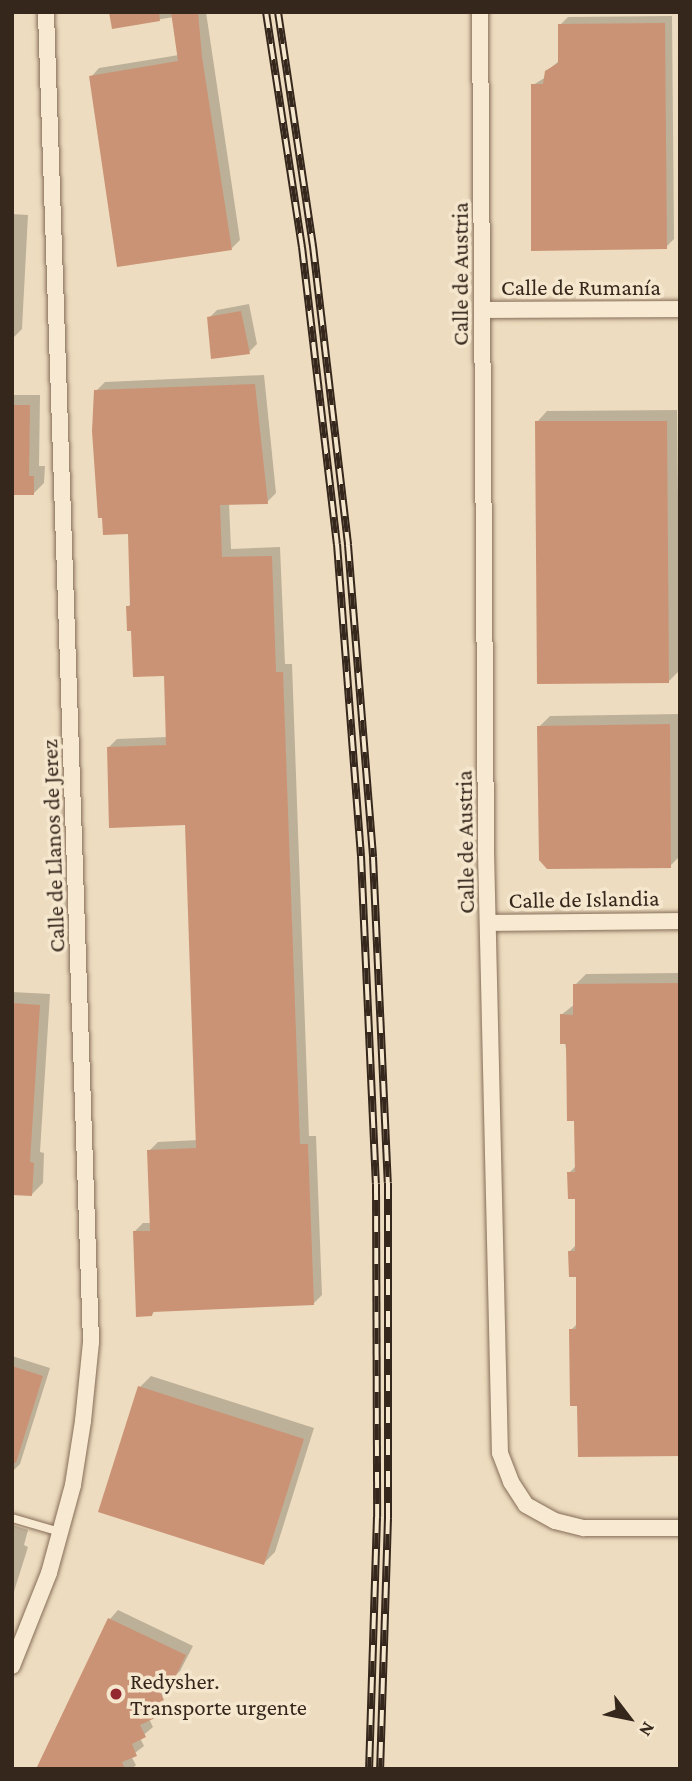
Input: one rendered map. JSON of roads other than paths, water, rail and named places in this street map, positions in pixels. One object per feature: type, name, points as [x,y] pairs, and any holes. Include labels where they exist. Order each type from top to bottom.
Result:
[{"type":"street","name":"Calle de Llanos de Jerez","points":[[12,1666],[40,1600],[73,1485],[88,1382],[90,1259],[46,12]]},
{"type":"street","name":"Calle de Austria","points":[[480,12],[489,1007],[500,1453],[511,1482],[526,1505],[555,1521],[584,1528],[680,1528]]},
{"type":"street","name":"Calle de Rumanía","points":[[482,310],[680,309]]},
{"type":"street","name":"Calle de Islandia","points":[[490,923],[680,921]]},
{"type":"lane","points":[[12,1518],[60,1532]]},
{"type":"railway","points":[[266,12],[302,247],[337,544],[361,856],[376,1184],[377,1517],[369,1769]]},
{"type":"railway","points":[[278,12],[313,246],[348,545],[373,857],[388,1183],[388,1518],[380,1769]]},
{"type":"place","name":"Redysher. Transporte urgente","points":[[116,1694]]}]
